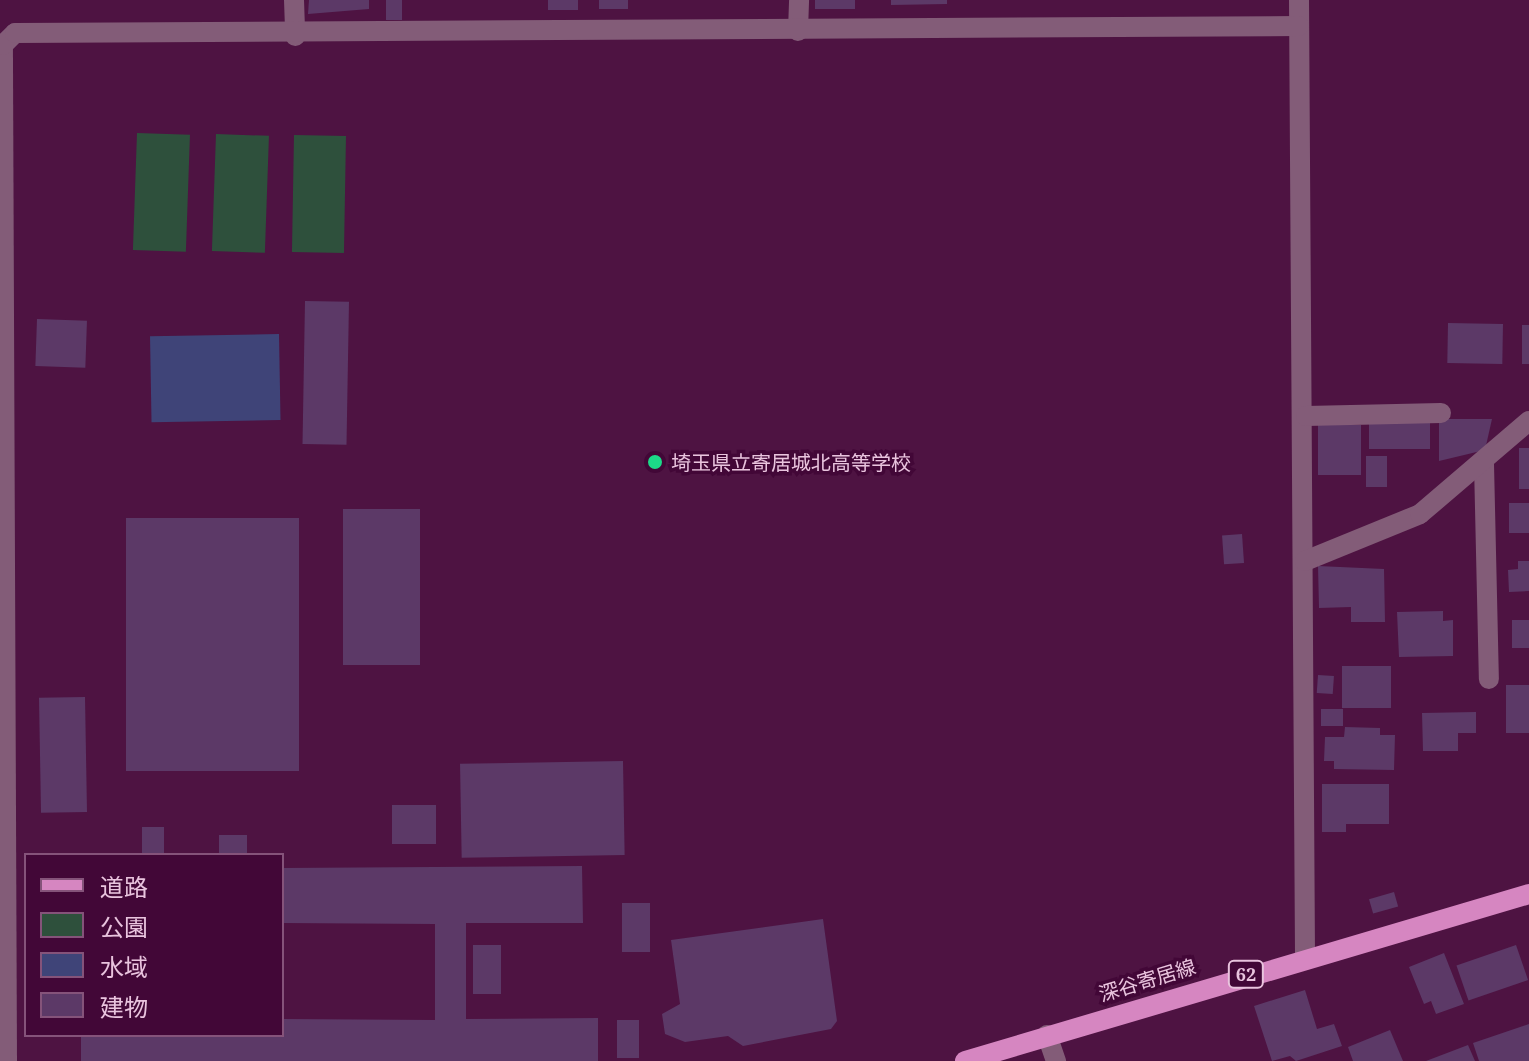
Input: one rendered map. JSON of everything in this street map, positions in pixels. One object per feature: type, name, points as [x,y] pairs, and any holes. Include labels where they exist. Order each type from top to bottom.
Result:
[{"type":"main road","name":"深谷寄居線","points":[[965,1061],[1305,956],[1529,894]]},
{"type":"street","points":[[294,0],[295,36]]},
{"type":"street","points":[[798,31],[799,0]]},
{"type":"street","points":[[1299,0],[1306,416],[1305,956]]},
{"type":"street","points":[[7,1061],[1,620],[3,45],[15,33],[295,36],[1299,26]]},
{"type":"street","points":[[1306,416],[1441,413]]},
{"type":"street","points":[[1305,561],[1420,514],[1484,464],[1529,421]]},
{"type":"street","points":[[1484,464],[1489,679]]},
{"type":"street","points":[[1047,1035],[1056,1061]]},
{"type":"green space","points":[[137,133],[190,135],[186,252],[133,250]]},
{"type":"green space","points":[[216,134],[269,136],[265,253],[212,251]]},
{"type":"green space","points":[[294,135],[346,136],[344,253],[292,252]]},
{"type":"water","points":[[279,334],[281,420],[152,422],[150,336]]},
{"type":"building","points":[[309,0],[369,0],[369,9],[308,14]]},
{"type":"building","points":[[386,0],[402,0],[402,20],[386,20]]},
{"type":"building","points":[[548,0],[578,0],[578,10],[548,10]]},
{"type":"building","points":[[599,0],[628,0],[628,9],[599,9]]},
{"type":"building","points":[[815,0],[855,0],[855,9],[815,9]]},
{"type":"building","points":[[891,0],[947,0],[947,4],[891,5]]},
{"type":"building","points":[[305,301],[349,302],[346,445],[303,444]]},
{"type":"building","points":[[37,319],[87,321],[85,368],[35,366]]},
{"type":"building","points":[[1448,323],[1503,324],[1502,364],[1447,363]]},
{"type":"building","points":[[1522,325],[1529,325],[1529,364],[1522,364]]},
{"type":"building","points":[[1439,419],[1492,419],[1485,450],[1439,461]]},
{"type":"building","points":[[1369,420],[1430,420],[1430,449],[1369,449]]},
{"type":"building","points":[[1318,425],[1361,425],[1361,475],[1318,475]]},
{"type":"building","points":[[1519,448],[1529,448],[1529,489],[1519,489]]},
{"type":"building","points":[[1366,456],[1387,456],[1387,487],[1366,487]]},
{"type":"building","points":[[1509,503],[1529,503],[1529,533],[1509,533]]},
{"type":"building","points":[[343,509],[420,509],[420,665],[343,665]]},
{"type":"building","points":[[126,518],[299,518],[299,771],[126,771]]},
{"type":"building","points":[[1242,534],[1244,563],[1224,564],[1222,535]]},
{"type":"building","points":[[1518,561],[1529,561],[1529,591],[1509,592],[1508,570],[1518,569]]},
{"type":"building","points":[[1318,566],[1384,569],[1385,622],[1351,622],[1351,607],[1319,608]]},
{"type":"building","points":[[1443,611],[1443,621],[1453,620],[1453,656],[1399,657],[1397,612]]},
{"type":"building","points":[[1512,620],[1529,620],[1529,648],[1512,648]]},
{"type":"building","points":[[1342,666],[1391,666],[1391,708],[1342,708]]},
{"type":"building","points":[[1318,675],[1334,676],[1333,694],[1317,693]]},
{"type":"building","points":[[1506,685],[1529,685],[1529,733],[1506,733]]},
{"type":"building","points":[[85,697],[87,812],[41,813],[39,698]]},
{"type":"building","points":[[1321,709],[1343,709],[1343,726],[1321,726]]},
{"type":"building","points":[[1476,712],[1476,733],[1458,733],[1458,751],[1423,751],[1422,713]]},
{"type":"building","points":[[1345,727],[1380,728],[1380,735],[1395,735],[1394,770],[1334,769],[1334,761],[1324,761],[1325,737],[1344,737]]},
{"type":"building","points":[[623,761],[625,855],[462,858],[460,764]]},
{"type":"building","points":[[1322,784],[1389,784],[1389,824],[1346,824],[1346,832],[1322,832]]},
{"type":"building","points":[[392,805],[436,805],[436,844],[392,844]]},
{"type":"building","points":[[142,827],[164,827],[164,853],[142,853]]},
{"type":"building","points":[[219,835],[247,835],[247,853],[219,853]]},
{"type":"building","points":[[582,866],[583,923],[466,923],[466,1019],[598,1018],[598,1061],[81,1061],[81,1037],[284,1037],[284,1019],[435,1020],[435,924],[284,923],[284,868]]},
{"type":"building","points":[[1394,892],[1398,906],[1373,914],[1369,899]]},
{"type":"building","points":[[622,903],[650,903],[650,952],[622,952]]},
{"type":"building","points":[[823,919],[837,1021],[831,1029],[743,1046],[728,1036],[685,1042],[665,1034],[662,1014],[680,1004],[671,940]]},
{"type":"building","points":[[473,945],[501,945],[501,994],[473,994]]},
{"type":"building","points":[[1516,945],[1528,980],[1468,1000],[1456,966]]},
{"type":"building","points":[[1444,953],[1464,1004],[1436,1014],[1431,1001],[1424,1004],[1409,967]]},
{"type":"building","points":[[1305,990],[1317,1029],[1334,1024],[1342,1046],[1296,1061],[1290,1056],[1272,1061],[1254,1006]]},
{"type":"building","points":[[617,1020],[639,1020],[639,1058],[617,1058]]},
{"type":"building","points":[[1529,1024],[1529,1061],[1479,1061],[1473,1043]]},
{"type":"building","points":[[1390,1030],[1403,1061],[1353,1061],[1348,1047]]},
{"type":"building","points":[[1468,1045],[1475,1061],[1426,1061]]},
{"type":"place","name":"埼玉県立寄居城北高等学校","points":[[655,462]]}]
